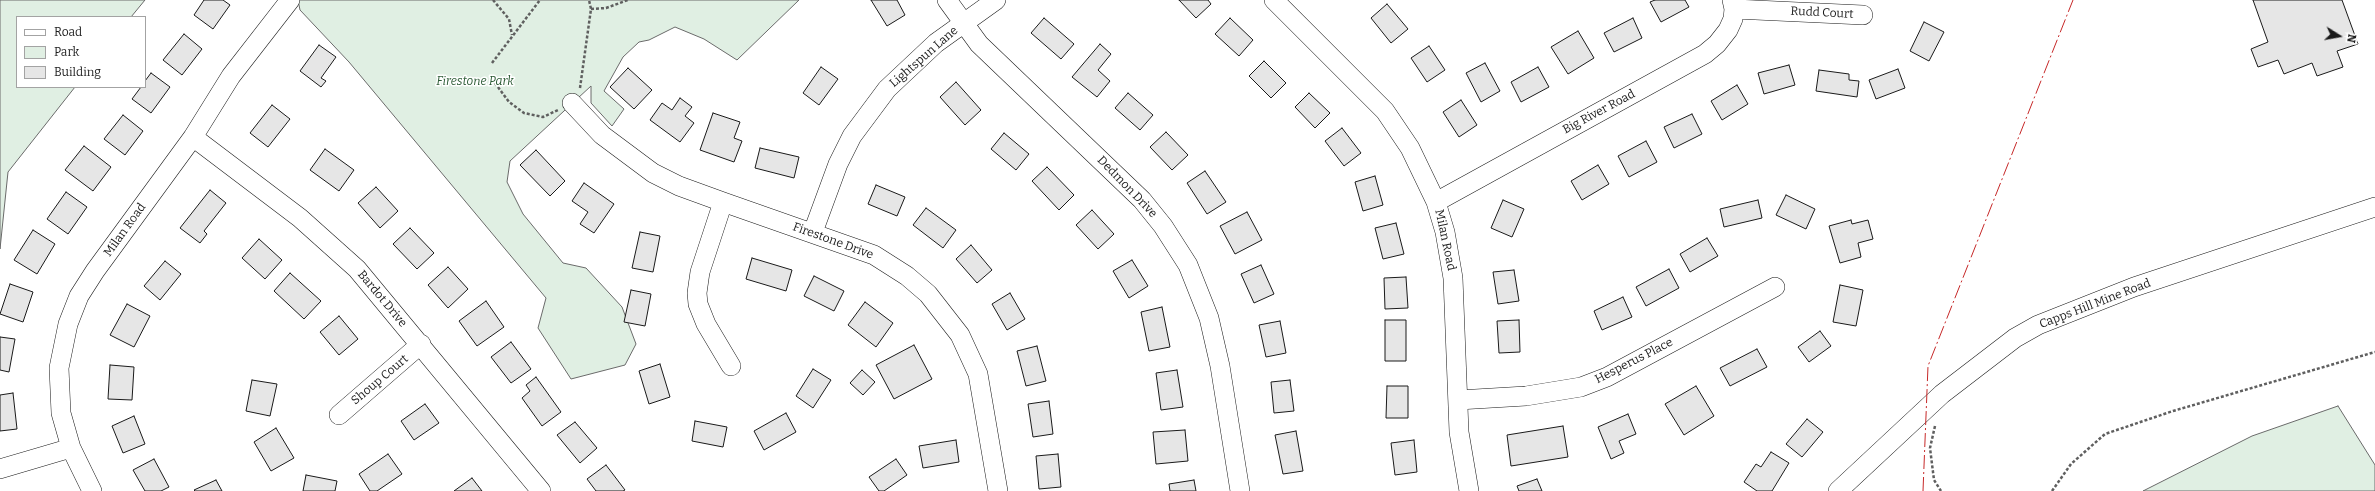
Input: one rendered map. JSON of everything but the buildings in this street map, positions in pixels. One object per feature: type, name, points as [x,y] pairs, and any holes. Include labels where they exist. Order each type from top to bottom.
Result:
[{"type":"street","name":"Milan Road","points":[[92,491],[71,448],[61,413],[59,383],[59,368],[68,324],[79,296],[95,271],[193,137],[231,76],[290,0]]},
{"type":"street","name":"Dedmon Drive","points":[[947,0],[979,44],[1027,92],[1142,200],[1164,226],[1188,265],[1210,318],[1220,366],[1240,491]]},
{"type":"street","name":"Lightspun Lane","points":[[812,232],[838,164],[863,120],[887,89],[910,66],[996,0]]},
{"type":"street","name":"Milan Road","points":[[1274,0],[1385,111],[1410,148],[1436,202],[1445,232],[1453,278],[1459,432],[1469,491]]},
{"type":"street","name":"Big River Road","points":[[1436,202],[1705,54],[1717,44],[1728,30],[1733,4]]},
{"type":"street","name":"Rudd Court","points":[[1733,4],[1862,15]]},
{"type":"street","name":"Firestone Drive","points":[[572,103],[602,135],[635,161],[679,186],[874,255],[907,276],[928,294],[943,312],[971,355],[978,374],[998,491]]},
{"type":"street","name":"Bardot Drive","points":[[193,137],[300,218],[357,269],[421,344],[541,491]]},
{"type":"street","points":[[723,202],[700,272],[697,293],[698,304],[706,324],[732,366]]},
{"type":"street","name":"Capps Hill Mine Road","points":[[1838,491],[1942,394],[2016,338],[2038,325],[2134,287],[2375,207]]},
{"type":"street","name":"Hesperus Place","points":[[1458,400],[1526,396],[1581,387],[1607,377],[1774,287]]},
{"type":"street","name":"Shoup Court","points":[[338,415],[421,344]]},
{"type":"street","points":[[0,469],[71,448]]},
{"type":"path","points":[[493,0],[509,19],[512,35]]},
{"type":"path","points":[[492,63],[540,0]]},
{"type":"path","points":[[495,84],[509,102],[524,113],[543,117],[572,103],[581,85],[592,9],[589,0]]},
{"type":"path","points":[[592,9],[606,8],[628,0]]},
{"type":"path","points":[[2052,491],[2070,464],[2105,434],[2173,411],[2375,352]]},
{"type":"path","points":[[1936,420],[1930,448],[1934,480],[1941,491]]},
{"type":"green space","points":[[0,0],[145,0],[132,16],[16,16],[16,88],[74,88],[8,172],[0,249]]},
{"type":"green space","name":"Firestone Park","points":[[298,0],[799,0],[737,60],[704,39],[675,27],[649,40],[639,42],[623,57],[604,91],[624,109],[612,126],[591,103],[591,86],[510,161],[507,182],[523,214],[563,263],[586,268],[622,307],[636,344],[625,365],[571,379],[538,328],[546,298],[349,62],[300,10]]},
{"type":"green space","points":[[2338,406],[2375,465],[2375,491],[2143,491],[2252,436]]},
{"type":"power","points":[[1923,491],[1928,366],[2073,0]]}]
